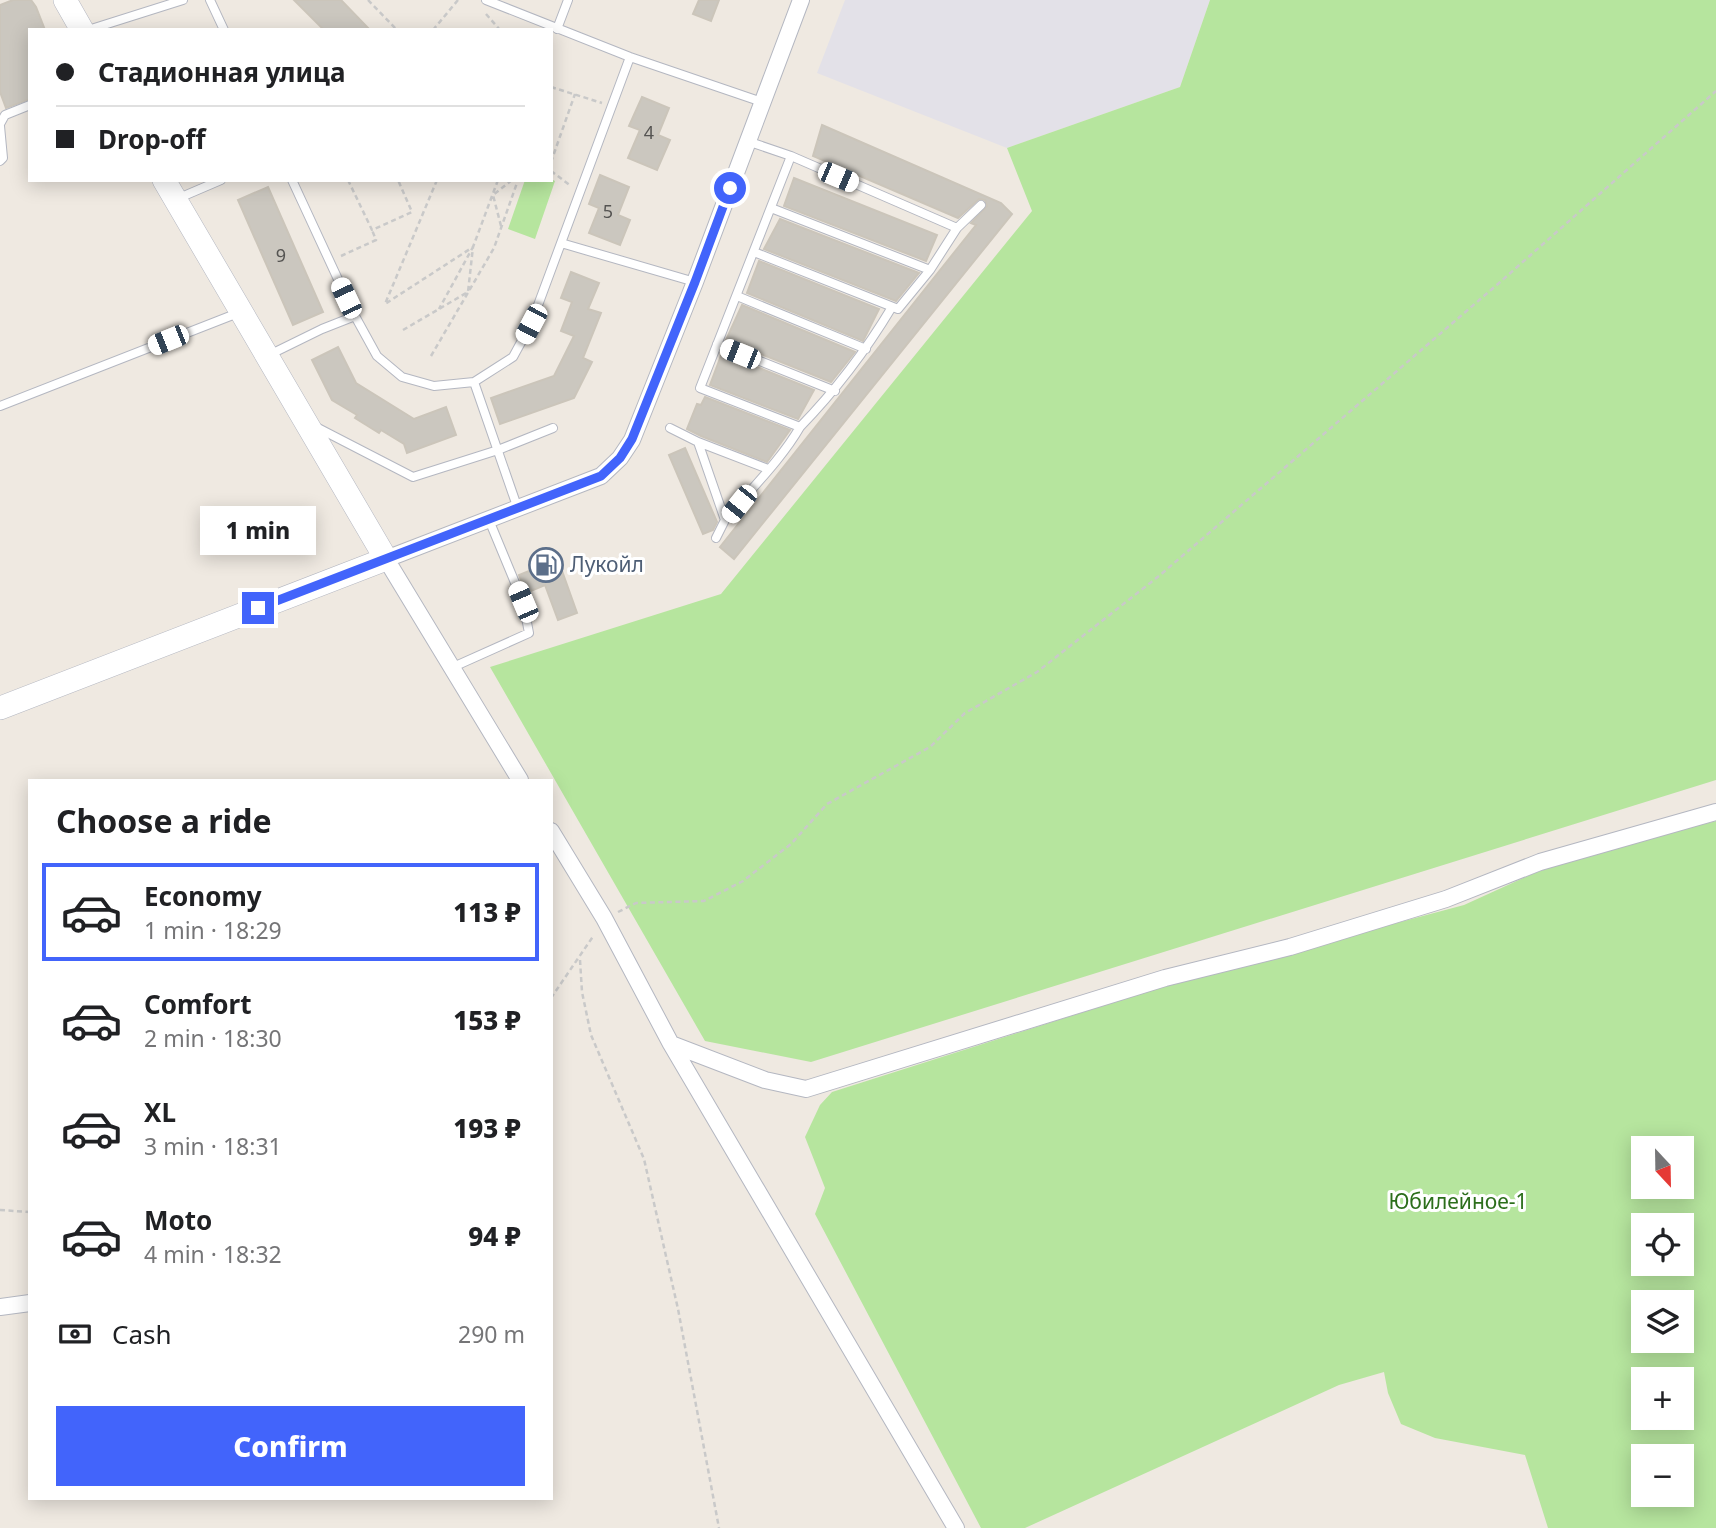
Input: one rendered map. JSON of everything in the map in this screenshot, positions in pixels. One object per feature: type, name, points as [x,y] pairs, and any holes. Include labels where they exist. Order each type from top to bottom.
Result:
[{"type":"street","points":[[65,0],[81,28]]},
{"type":"street","points":[[0,708],[601,476],[620,458],[636,429],[695,282],[801,0]]},
{"type":"street","points":[[169,190],[386,559],[519,779]]},
{"type":"street","points":[[671,1044],[765,1080],[806,1089],[1165,978],[1303,943],[1446,899],[1540,862],[1716,812]]},
{"type":"street","points":[[553,835],[671,1044],[956,1528]]},
{"type":"street","points":[[0,1307],[28,1303]]},
{"type":"lane","points":[[94,28],[183,0]]},
{"type":"lane","points":[[210,0],[223,28]]},
{"type":"lane","points":[[486,0],[630,57],[762,102]]},
{"type":"lane","points":[[557,29],[568,0]]},
{"type":"lane","points":[[293,182],[355,316],[377,356],[402,377],[434,386],[474,382],[513,357],[531,324],[630,57]]},
{"type":"lane","points":[[0,161],[3,158],[0,125],[5,115],[28,107]]},
{"type":"lane","points":[[747,141],[791,156],[957,228]]},
{"type":"lane","points":[[791,156],[700,388],[800,427]]},
{"type":"lane","points":[[169,190],[211,182]]},
{"type":"lane","points":[[754,252],[898,309],[930,270],[957,228],[981,205]]},
{"type":"lane","points":[[771,208],[930,270]]},
{"type":"lane","points":[[561,243],[695,282]]},
{"type":"lane","points":[[737,296],[866,349]]},
{"type":"lane","points":[[716,538],[726,520],[768,469],[786,452],[800,427],[835,391],[892,307]]},
{"type":"lane","points":[[0,406],[240,312]]},
{"type":"lane","points":[[267,356],[355,316]]},
{"type":"lane","points":[[717,344],[835,391]]},
{"type":"lane","points":[[474,382],[518,509]]},
{"type":"lane","points":[[305,421],[413,477],[498,450],[553,428]]},
{"type":"lane","points":[[670,428],[698,442],[768,469]]},
{"type":"lane","points":[[698,442],[726,520]]},
{"type":"lane","points":[[451,668],[529,633],[523,602],[489,520]]},
{"type":"path","points":[[368,0],[395,28]]},
{"type":"path","points":[[435,28],[458,0]]},
{"type":"path","points":[[482,10],[498,28]]},
{"type":"path","points":[[553,88],[612,106]]},
{"type":"path","points":[[553,995],[601,923],[636,903],[704,901],[743,881],[791,844],[827,804],[930,747],[965,713],[1037,672],[1159,576],[1499,283],[1716,91]]},
{"type":"path","points":[[553,156],[575,94]]},
{"type":"path","points":[[553,172],[580,192]]},
{"type":"path","points":[[330,261],[376,240],[349,182]]},
{"type":"path","points":[[372,230],[412,212],[399,182]]},
{"type":"path","points":[[436,182],[385,304],[473,247]]},
{"type":"path","points":[[439,309],[473,247],[497,182]]},
{"type":"path","points":[[493,195],[509,182]]},
{"type":"path","points":[[431,356],[494,248],[517,182]]},
{"type":"path","points":[[493,195],[501,228]]},
{"type":"path","points":[[468,292],[473,247]]},
{"type":"path","points":[[403,330],[468,292]]},
{"type":"path","points":[[580,958],[582,992],[591,1035],[644,1159],[678,1309],[719,1528]]},
{"type":"path","points":[[0,1210],[28,1212]]},
{"type":"shaded area","points":[[845,0],[1210,0],[1180,87],[1007,148],[817,73]]},
{"type":"green space","points":[[1210,0],[1716,0],[1716,780],[811,1062],[705,1041],[490,667],[721,594],[1032,211],[1007,148],[1180,87]]},
{"type":"green space","points":[[555,181],[535,239],[508,229],[524,182]]},
{"type":"green space","name":"Юбилейное-1","points":[[1716,821],[1716,1528],[1548,1528],[1525,1455],[1435,1438],[1401,1424],[1388,1393],[1384,1372],[1339,1385],[1025,1528],[981,1528],[815,1214],[825,1188],[805,1137],[820,1105],[832,1092],[1190,978],[1464,905],[1532,874],[1599,850]]},
{"type":"building","points":[[13,0],[31,0],[44,28],[28,28],[28,100],[6,108],[0,92],[0,5]]},
{"type":"building","points":[[294,0],[341,0],[368,28],[322,28]]},
{"type":"building","points":[[699,0],[719,0],[711,21],[693,14]]},
{"type":"building","points":[[642,97],[669,108],[658,135],[670,140],[657,170],[628,158],[640,130],[629,126]]},
{"type":"building","points":[[822,125],[1001,203],[1012,214],[734,559],[720,547],[976,225],[971,223],[987,206],[985,200],[979,199],[958,218],[813,156]]},
{"type":"building","points":[[600,175],[629,187],[618,215],[630,220],[620,245],[589,233],[599,208],[589,204]]},
{"type":"building","points":[[794,178],[937,235],[926,261],[784,206]]},
{"type":"building","points":[[268,187],[323,312],[293,325],[238,200]]},
{"type":"building","points":[[780,219],[919,273],[896,301],[764,249]]},
{"type":"building","points":[[759,261],[879,309],[863,341],[747,293]]},
{"type":"building","points":[[571,272],[599,283],[588,309],[601,313],[583,358],[592,362],[574,398],[500,424],[491,398],[554,376],[574,336],[561,331],[572,302],[561,298]]},
{"type":"building","points":[[742,305],[855,352],[831,382],[726,340]]},
{"type":"building","points":[[338,347],[356,383],[414,419],[446,407],[456,435],[407,453],[404,444],[355,418],[357,415],[332,400],[312,360]]},
{"type":"building","points":[[722,353],[814,390],[798,419],[710,385]]},
{"type":"building","points":[[705,397],[790,430],[767,462],[687,429],[697,404],[701,405]]},
{"type":"building","points":[[685,448],[717,522],[713,530],[703,534],[669,455]]},
{"type":"building","points":[[556,554],[577,613],[558,620],[545,585],[526,593],[519,575],[539,567],[537,561]]},
{"type":"place","name":"Лукойл","points":[[546,565]]},
{"type":"route","points":[[258,608],[601,476],[620,458],[632,439],[730,188]]}]
